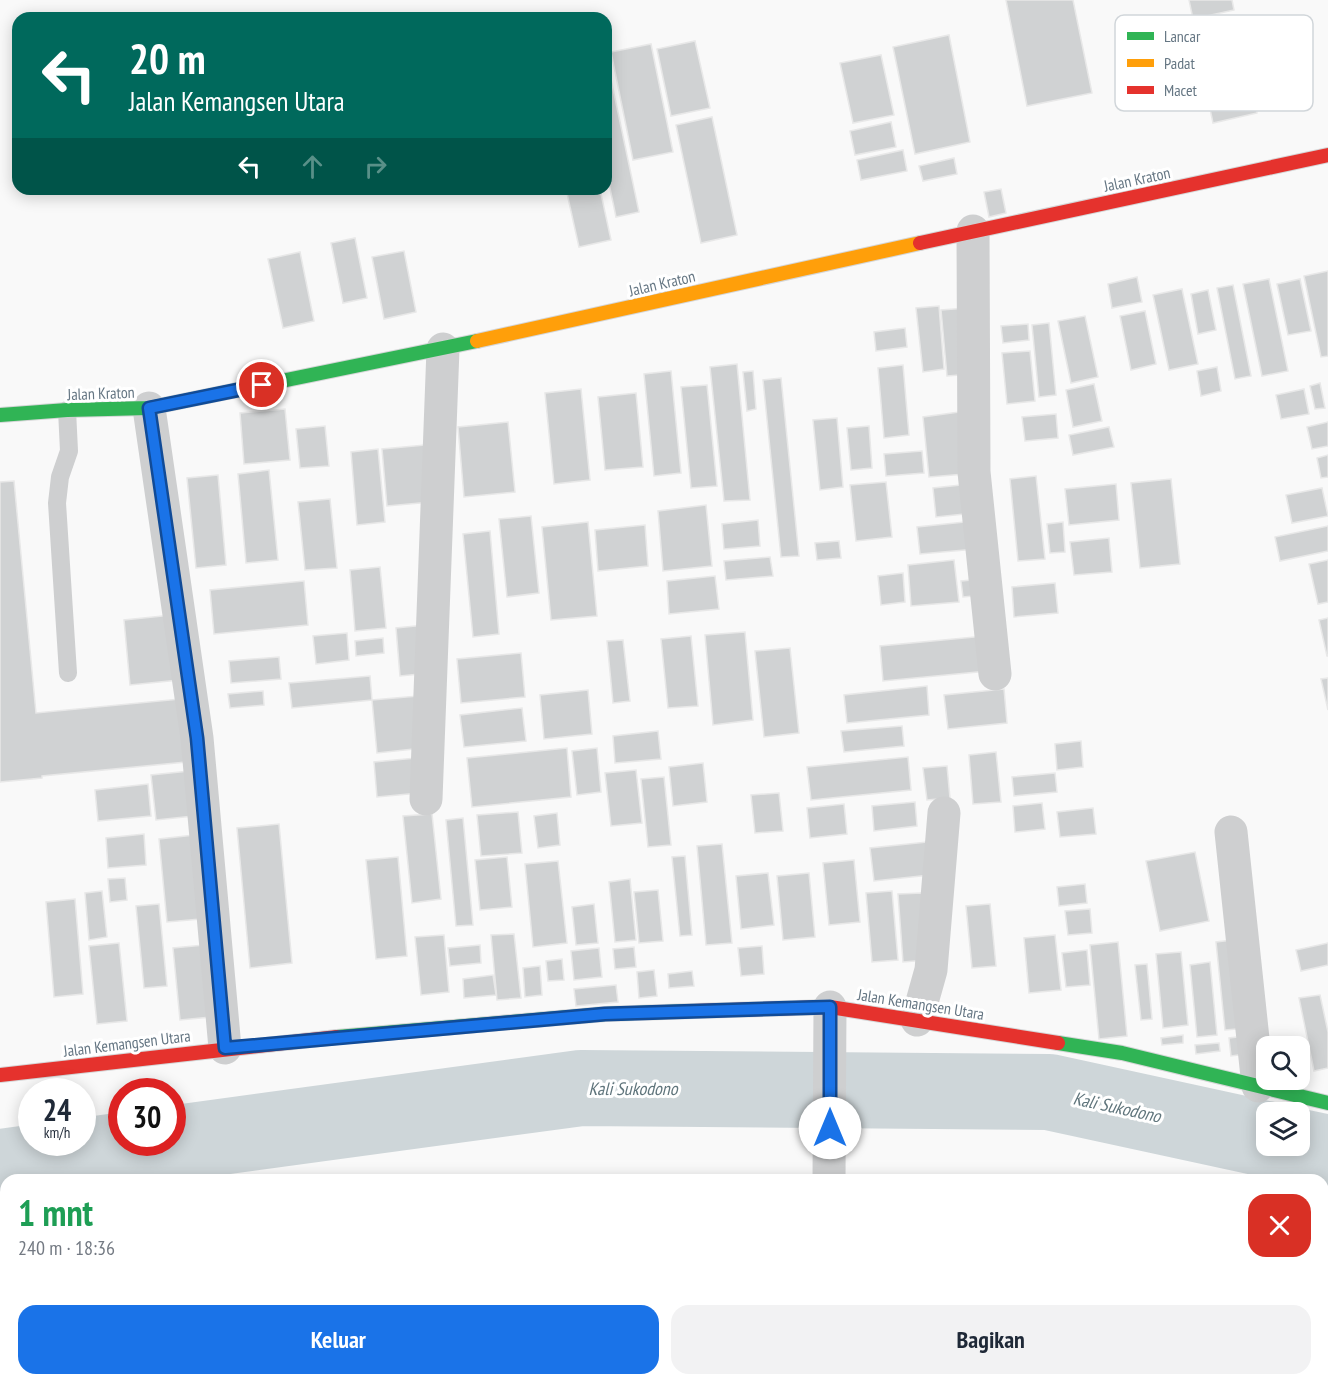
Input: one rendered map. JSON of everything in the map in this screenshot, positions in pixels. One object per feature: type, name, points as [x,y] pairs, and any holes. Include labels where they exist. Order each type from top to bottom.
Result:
[{"type":"street","name":"Jalan Kraton","points":[[0,415],[67,410],[149,408],[443,349],[1328,155]]},
{"type":"street","points":[[973,231],[974,472],[995,674]]},
{"type":"street","points":[[426,799],[443,349]]},
{"type":"street","points":[[149,408],[197,738],[225,1048]]},
{"type":"street","points":[[917,1020],[931,970],[944,813]]},
{"type":"street","points":[[1231,832],[1256,1067]]},
{"type":"street","points":[[829,1174],[830,1007]]},
{"type":"street","name":"Jalan Kemangsen Utara","points":[[0,1075],[225,1048],[605,1014],[830,1007],[1122,1053],[1256,1086]]},
{"type":"street","name":"Jalan Kemangsen Utara","points":[[1276,1090],[1328,1102]]},
{"type":"lane","points":[[67,410],[69,451],[60,477],[57,503],[68,674]]},
{"type":"building","points":[[1006,0],[1073,0],[1092,93],[1027,106]]},
{"type":"building","points":[[1189,0],[1232,0],[1234,10],[1211,15],[1192,15]]},
{"type":"building","points":[[949,35],[970,142],[915,154],[893,47]]},
{"type":"building","points":[[695,41],[710,108],[671,116],[657,49]]},
{"type":"building","points":[[651,44],[673,152],[633,160],[612,52]]},
{"type":"building","points":[[881,55],[894,115],[853,123],[840,63]]},
{"type":"building","points":[[612,84],[639,212],[616,217],[611,195]]},
{"type":"building","points":[[1210,111],[1257,111],[1257,113],[1213,123]]},
{"type":"building","points":[[712,117],[737,235],[701,243],[676,125]]},
{"type":"building","points":[[891,122],[896,147],[855,155],[850,131]]},
{"type":"building","points":[[903,150],[907,171],[861,180],[857,160]]},
{"type":"building","points":[[954,158],[957,174],[923,181],[919,166]]},
{"type":"building","points":[[1001,189],[1006,213],[989,217],[984,192]]},
{"type":"building","points":[[567,195],[601,195],[611,240],[579,247]]},
{"type":"building","points":[[355,238],[367,298],[343,303],[331,243]]},
{"type":"building","points":[[404,251],[416,312],[384,319],[372,257]]},
{"type":"building","points":[[300,252],[314,321],[283,328],[268,259]]},
{"type":"building","points":[[1328,271],[1328,356],[1321,357],[1304,276]]},
{"type":"building","points":[[1137,277],[1142,302],[1112,308],[1108,284]]},
{"type":"building","points":[[1269,279],[1288,371],[1262,376],[1243,284]]},
{"type":"building","points":[[1300,279],[1311,331],[1288,335],[1277,284]]},
{"type":"building","points":[[1233,285],[1251,376],[1235,379],[1217,288]]},
{"type":"building","points":[[1182,289],[1198,364],[1169,370],[1153,295]]},
{"type":"building","points":[[1208,290],[1216,330],[1198,334],[1191,294]]},
{"type":"building","points":[[939,306],[944,369],[923,372],[916,308]]},
{"type":"building","points":[[967,308],[973,374],[947,376],[941,310]]},
{"type":"building","points":[[1145,311],[1156,364],[1131,370],[1120,316]]},
{"type":"building","points":[[1085,316],[1098,377],[1071,383],[1058,321]]},
{"type":"building","points":[[1049,323],[1056,395],[1039,397],[1032,325]]},
{"type":"building","points":[[1028,324],[1029,340],[1003,343],[1001,326]]},
{"type":"building","points":[[905,328],[907,347],[876,351],[874,332]]},
{"type":"building","points":[[1030,351],[1035,401],[1007,404],[1002,353]]},
{"type":"building","points":[[737,364],[750,500],[724,501],[710,367]]},
{"type":"building","points":[[903,365],[909,435],[884,438],[878,368]]},
{"type":"building","points":[[1217,367],[1221,391],[1201,396],[1197,371]]},
{"type":"building","points":[[671,371],[681,473],[654,476],[644,374]]},
{"type":"building","points":[[753,371],[756,409],[747,411],[743,372]]},
{"type":"building","points":[[781,378],[799,556],[781,557],[763,380]]},
{"type":"building","points":[[1320,383],[1325,408],[1315,409],[1310,386]]},
{"type":"building","points":[[1094,384],[1102,421],[1073,427],[1066,390]]},
{"type":"building","points":[[707,385],[717,486],[691,488],[681,387]]},
{"type":"building","points":[[581,389],[590,480],[554,484],[545,393]]},
{"type":"building","points":[[1304,389],[1309,414],[1281,419],[1276,395]]},
{"type":"building","points":[[636,393],[643,467],[605,470],[598,397]]},
{"type":"building","points":[[285,409],[290,460],[244,464],[240,413]]},
{"type":"building","points":[[959,412],[965,474],[929,477],[923,417]]},
{"type":"building","points":[[1056,414],[1058,438],[1025,441],[1022,417]]},
{"type":"building","points":[[837,418],[843,487],[820,490],[813,420]]},
{"type":"building","points":[[508,422],[515,492],[464,497],[458,427]]},
{"type":"building","points":[[1328,422],[1328,446],[1312,449],[1307,427]]},
{"type":"building","points":[[325,426],[329,466],[300,468],[296,429]]},
{"type":"building","points":[[869,426],[872,468],[851,470],[847,428]]},
{"type":"building","points":[[1109,427],[1114,447],[1073,455],[1069,435]]},
{"type":"building","points":[[425,445],[431,502],[387,506],[382,449]]},
{"type":"building","points":[[378,449],[385,522],[357,525],[351,452]]},
{"type":"building","points":[[922,451],[924,473],[886,476],[884,454]]},
{"type":"building","points":[[1328,455],[1328,477],[1321,478],[1317,458]]},
{"type":"building","points":[[269,470],[278,560],[246,563],[238,474]]},
{"type":"building","points":[[218,475],[226,565],[196,568],[187,478]]},
{"type":"building","points":[[1036,476],[1045,559],[1018,561],[1010,479]]},
{"type":"building","points":[[1171,479],[1180,564],[1140,568],[1131,483]]},
{"type":"building","points":[[14,481],[36,713],[180,699],[186,762],[0,782],[0,482]]},
{"type":"building","points":[[886,482],[892,537],[856,541],[850,485]]},
{"type":"building","points":[[970,484],[974,513],[936,517],[933,488]]},
{"type":"building","points":[[1116,484],[1119,520],[1069,525],[1065,489]]},
{"type":"building","points":[[1322,488],[1328,516],[1292,523],[1286,495]]},
{"type":"building","points":[[330,499],[337,568],[305,570],[298,502]]},
{"type":"building","points":[[706,505],[712,566],[663,571],[658,511]]},
{"type":"building","points":[[531,516],[539,593],[507,597],[499,519]]},
{"type":"building","points":[[758,520],[760,546],[724,549],[722,524]]},
{"type":"building","points":[[974,521],[976,549],[920,554],[917,527]]},
{"type":"building","points":[[588,522],[597,616],[551,620],[542,527]]},
{"type":"building","points":[[1063,522],[1065,552],[1050,553],[1047,524]]},
{"type":"building","points":[[645,525],[648,566],[598,571],[595,530]]},
{"type":"building","points":[[1328,526],[1328,551],[1280,561],[1275,537]]},
{"type":"building","points":[[490,531],[499,634],[473,637],[463,534]]},
{"type":"building","points":[[1109,538],[1112,572],[1074,575],[1070,542]]},
{"type":"building","points":[[839,541],[841,558],[817,560],[815,543]]},
{"type":"building","points":[[770,557],[773,576],[726,580],[724,561]]},
{"type":"building","points":[[954,560],[959,602],[911,606],[908,565]]},
{"type":"building","points":[[1328,560],[1328,602],[1318,604],[1309,564]]},
{"type":"building","points":[[380,567],[386,628],[355,631],[350,570]]},
{"type":"building","points":[[903,573],[905,602],[881,605],[878,576]]},
{"type":"building","points":[[715,576],[719,609],[669,614],[667,581]]},
{"type":"building","points":[[983,579],[984,595],[963,597],[961,581]]},
{"type":"building","points":[[304,581],[308,625],[214,634],[210,590]]},
{"type":"building","points":[[1055,583],[1058,613],[1014,617],[1012,587]]},
{"type":"building","points":[[172,615],[179,680],[130,685],[124,620]]},
{"type":"building","points":[[1328,618],[1328,656],[1327,656],[1319,620]]},
{"type":"building","points":[[425,625],[430,673],[400,676],[396,628]]},
{"type":"building","points":[[745,632],[753,720],[713,725],[705,635]]},
{"type":"building","points":[[347,633],[349,660],[316,664],[313,636]]},
{"type":"building","points":[[691,636],[698,706],[668,708],[661,639]]},
{"type":"building","points":[[985,636],[988,671],[883,681],[880,646]]},
{"type":"building","points":[[383,638],[384,653],[356,656],[355,641]]},
{"type":"building","points":[[623,640],[630,701],[613,703],[607,641]]},
{"type":"building","points":[[790,648],[799,733],[764,737],[755,651]]},
{"type":"building","points":[[521,653],[525,697],[461,703],[457,659]]},
{"type":"building","points":[[279,657],[281,679],[231,683],[229,661]]},
{"type":"building","points":[[370,676],[372,700],[292,708],[289,683]]},
{"type":"building","points":[[1328,678],[1328,710],[1321,679]]},
{"type":"building","points":[[927,686],[929,715],[847,723],[844,695]]},
{"type":"building","points":[[1004,689],[1007,723],[948,729],[944,695]]},
{"type":"building","points":[[588,690],[592,734],[544,739],[540,695]]},
{"type":"building","points":[[263,691],[264,705],[230,708],[228,694]]},
{"type":"building","points":[[418,696],[423,748],[377,753],[372,700]]},
{"type":"building","points":[[522,708],[526,741],[464,747],[460,715]]},
{"type":"building","points":[[902,726],[904,746],[844,752],[841,731]]},
{"type":"building","points":[[658,731],[661,759],[615,763],[613,736]]},
{"type":"building","points":[[1081,741],[1083,767],[1057,770],[1055,744]]},
{"type":"building","points":[[567,748],[571,797],[472,807],[467,758]]},
{"type":"building","points":[[597,748],[601,792],[577,795],[572,751]]},
{"type":"building","points":[[996,752],[1001,802],[973,804],[969,755]]},
{"type":"building","points":[[908,757],[911,790],[811,800],[807,767]]},
{"type":"building","points":[[416,758],[419,793],[377,797],[374,762]]},
{"type":"building","points":[[703,763],[707,802],[673,806],[669,767]]},
{"type":"building","points":[[947,766],[950,798],[927,800],[923,768]]},
{"type":"building","points":[[199,770],[203,815],[156,820],[151,775]]},
{"type":"building","points":[[636,770],[642,823],[611,826],[605,773]]},
{"type":"building","points":[[1055,773],[1057,792],[1014,796],[1012,777]]},
{"type":"building","points":[[664,777],[671,845],[648,847],[641,779]]},
{"type":"building","points":[[148,784],[151,816],[98,821],[95,790]]},
{"type":"building","points":[[779,793],[783,831],[755,833],[751,795]]},
{"type":"building","points":[[915,802],[917,826],[874,831],[872,806]]},
{"type":"building","points":[[1042,803],[1045,829],[1015,832],[1013,806]]},
{"type":"building","points":[[844,804],[847,834],[810,838],[807,808]]},
{"type":"building","points":[[1093,808],[1096,834],[1060,837],[1057,812]]},
{"type":"building","points":[[518,812],[522,853],[481,856],[477,815]]},
{"type":"building","points":[[557,813],[560,845],[538,848],[534,816]]},
{"type":"building","points":[[432,814],[441,899],[412,903],[403,816]]},
{"type":"building","points":[[463,818],[473,925],[456,926],[446,820]]},
{"type":"building","points":[[279,824],[292,963],[250,968],[237,828]]},
{"type":"building","points":[[144,834],[146,865],[108,868],[106,838]]},
{"type":"building","points":[[203,834],[212,918],[167,922],[159,839]]},
{"type":"building","points":[[927,842],[930,875],[874,881],[870,848]]},
{"type":"building","points":[[722,844],[732,943],[706,945],[697,846]]},
{"type":"building","points":[[1195,852],[1209,921],[1160,931],[1146,861]]},
{"type":"building","points":[[685,856],[692,935],[680,936],[672,857]]},
{"type":"building","points":[[398,857],[407,956],[376,959],[366,860]]},
{"type":"building","points":[[507,857],[512,907],[480,910],[475,860]]},
{"type":"building","points":[[854,860],[860,922],[829,925],[823,863]]},
{"type":"building","points":[[558,861],[567,943],[533,947],[525,864]]},
{"type":"building","points":[[768,873],[774,925],[741,929],[736,876]]},
{"type":"building","points":[[809,873],[815,937],[783,940],[777,876]]},
{"type":"building","points":[[125,878],[127,900],[110,902],[108,879]]},
{"type":"building","points":[[630,879],[636,940],[615,942],[609,882]]},
{"type":"building","points":[[1085,884],[1087,903],[1059,906],[1057,887]]},
{"type":"building","points":[[658,890],[663,941],[639,943],[634,892]]},
{"type":"building","points":[[102,891],[107,937],[89,940],[85,893]]},
{"type":"building","points":[[892,891],[898,960],[872,962],[866,893]]},
{"type":"building","points":[[922,893],[927,960],[903,962],[898,894]]},
{"type":"building","points":[[75,899],[83,994],[54,997],[46,902]]},
{"type":"building","points":[[159,904],[167,986],[144,988],[136,906]]},
{"type":"building","points":[[594,904],[598,943],[576,945],[572,907]]},
{"type":"building","points":[[990,904],[996,966],[972,968],[966,906]]},
{"type":"building","points":[[1090,909],[1092,933],[1068,935],[1065,911]]},
{"type":"building","points":[[514,934],[521,998],[497,1000],[491,935]]},
{"type":"building","points":[[444,935],[449,992],[421,995],[415,937]]},
{"type":"building","points":[[1055,935],[1061,990],[1029,993],[1024,938]]},
{"type":"building","points":[[1240,939],[1249,1028],[1225,1030],[1216,942]]},
{"type":"building","points":[[1118,942],[1127,1036],[1099,1039],[1090,945]]},
{"type":"building","points":[[119,943],[127,1021],[97,1024],[89,946]]},
{"type":"building","points":[[1328,943],[1328,965],[1301,971],[1296,950]]},
{"type":"building","points":[[204,945],[211,1017],[180,1020],[173,948]]},
{"type":"building","points":[[480,945],[481,963],[450,966],[448,948]]},
{"type":"building","points":[[762,946],[764,974],[741,976],[738,948]]},
{"type":"building","points":[[634,947],[636,967],[615,969],[613,949]]},
{"type":"building","points":[[599,948],[602,977],[574,980],[571,951]]},
{"type":"building","points":[[1087,950],[1090,985],[1066,987],[1062,953]]},
{"type":"building","points":[[1181,952],[1188,1025],[1163,1028],[1156,954]]},
{"type":"building","points":[[562,959],[564,980],[548,981],[546,961]]},
{"type":"building","points":[[1210,962],[1217,1035],[1197,1037],[1190,965]]},
{"type":"building","points":[[1147,964],[1152,1019],[1141,1020],[1135,965]]},
{"type":"building","points":[[540,966],[542,995],[525,997],[523,968]]},
{"type":"building","points":[[654,970],[657,996],[639,998],[637,972]]},
{"type":"building","points":[[692,971],[694,986],[669,988],[668,974]]},
{"type":"building","points":[[493,975],[496,995],[464,998],[463,979]]},
{"type":"building","points":[[616,985],[618,1002],[576,1006],[574,989]]},
{"type":"building","points":[[1320,995],[1328,1032],[1328,1068],[1314,1071],[1310,1036],[1307,1036],[1299,998]]},
{"type":"building","points":[[1183,1035],[1183,1043],[1162,1045],[1161,1038]]},
{"type":"building","points":[[1245,1036],[1246,1054],[1231,1056],[1229,1038]]},
{"type":"building","points":[[1219,1043],[1220,1051],[1196,1054],[1195,1045]]},
{"type":"waterway","name":"Kali Sukodono","points":[[0,1167],[581,1088],[1049,1092],[1256,1137]]},
{"type":"waterway","name":"Kali Sukodono","points":[[1310,1149],[1328,1153]]},
{"type":"traffic: fast","points":[[0,415],[67,410],[149,408],[477,341]]},
{"type":"traffic: fast","points":[[337,1037],[605,1014],[694,1011]]},
{"type":"traffic: fast","points":[[1058,1043],[1122,1053],[1328,1103]]},
{"type":"traffic: slow","points":[[477,341],[920,243]]},
{"type":"traffic: jam","points":[[920,243],[1328,155]]},
{"type":"traffic: jam","points":[[694,1011],[830,1007],[1058,1043]]},
{"type":"traffic: jam","points":[[0,1075],[337,1037]]},
{"type":"route","points":[[262,385],[149,408],[197,738],[225,1048],[605,1014],[830,1007],[830,1128]]}]
